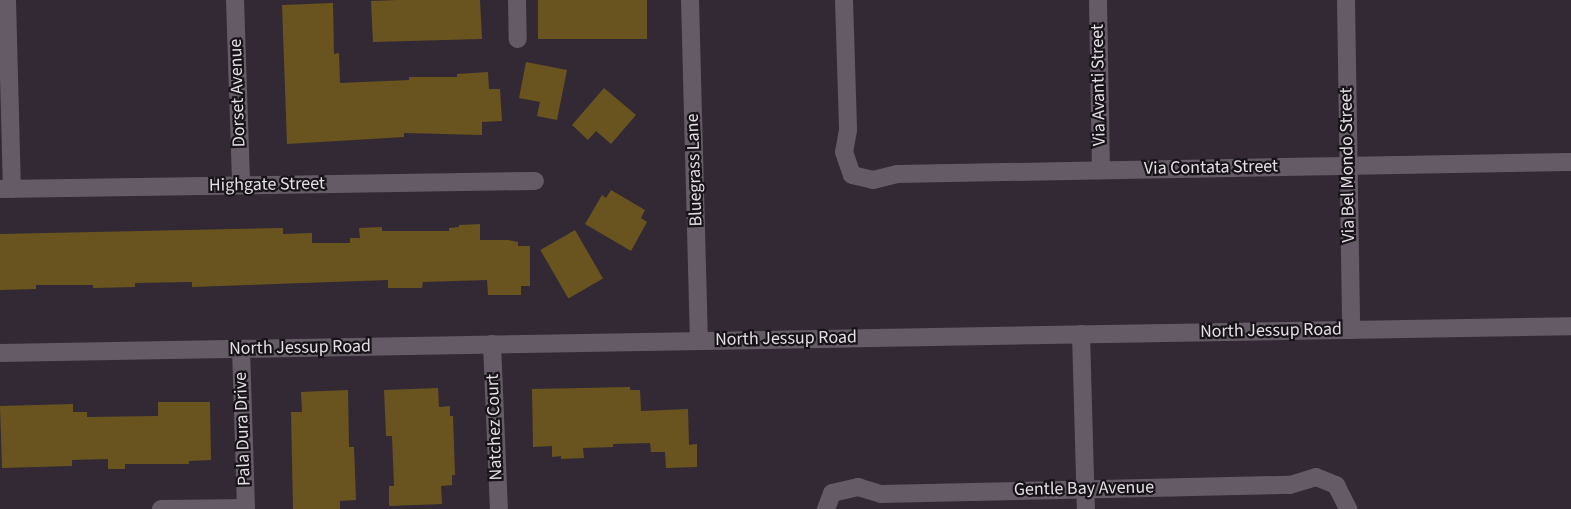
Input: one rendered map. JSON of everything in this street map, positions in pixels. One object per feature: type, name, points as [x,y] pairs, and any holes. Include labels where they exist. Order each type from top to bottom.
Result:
[{"type":"street","points":[[6,189],[7,0]]},
{"type":"street","name":"Dorset Avenue","points":[[235,0],[241,185]]},
{"type":"street","points":[[517,0],[518,39]]},
{"type":"street","name":"Bluegrass Lane","points":[[690,0],[699,341]]},
{"type":"street","name":"Via Contata Street","points":[[844,0],[848,130],[844,152],[852,175],[873,180],[897,174],[1571,162]]},
{"type":"street","name":"Via Avanti Street","points":[[1098,0],[1101,170]]},
{"type":"street","name":"Via Bel Mondo Street","points":[[1346,0],[1352,330]]},
{"type":"street","name":"Highgate Street","points":[[6,189],[535,181]]},
{"type":"street","name":"North Jessup Road","points":[[0,353],[1571,326]]},
{"type":"street","points":[[1081,334],[1086,509]]},
{"type":"street","name":"Natchez Court","points":[[492,344],[498,509]]},
{"type":"street","name":"Pala Dura Drive","points":[[241,349],[246,508]]},
{"type":"street","name":"Gentle Bay Avenue","points":[[829,501],[858,487],[881,494],[1290,485],[1316,477],[1336,485],[1348,509]]},
{"type":"street","points":[[161,509],[246,508]]},
{"type":"building","points":[[480,0],[482,39],[373,42],[371,1]]},
{"type":"building","points":[[538,0],[647,0],[647,39],[538,39]]},
{"type":"building","points":[[333,3],[334,54],[339,53],[340,83],[409,80],[409,77],[457,77],[457,74],[488,72],[489,89],[500,89],[502,121],[482,122],[482,135],[404,133],[404,137],[287,144],[282,5]]},
{"type":"building","points":[[526,62],[567,70],[557,120],[537,116],[540,102],[519,98]]},
{"type":"building","points":[[604,88],[636,115],[611,144],[596,131],[588,140],[572,125]]},
{"type":"building","points":[[611,190],[645,210],[641,218],[647,222],[631,251],[585,224],[602,195],[606,198]]},
{"type":"building","points":[[480,224],[480,240],[508,240],[518,242],[518,246],[530,246],[530,286],[521,286],[521,295],[488,295],[487,280],[423,282],[422,288],[388,288],[388,280],[192,287],[192,282],[135,283],[135,287],[93,288],[93,285],[36,285],[36,289],[0,290],[0,234],[283,228],[283,234],[312,233],[312,243],[350,243],[350,238],[360,238],[359,228],[382,227],[382,231],[449,231],[449,228],[459,227],[459,225]]},
{"type":"building","points":[[575,230],[603,278],[568,298],[540,250]]},
{"type":"building","points":[[630,387],[630,390],[640,390],[641,411],[688,409],[689,445],[697,444],[697,467],[666,468],[665,452],[651,452],[650,443],[583,448],[584,458],[561,459],[561,456],[552,457],[552,446],[533,447],[532,389]]},
{"type":"building","points":[[438,388],[439,407],[450,406],[450,416],[453,416],[455,475],[452,475],[452,485],[441,486],[442,504],[389,506],[389,486],[394,486],[392,436],[386,436],[384,390]]},
{"type":"building","points":[[348,390],[349,447],[354,447],[356,500],[340,501],[340,509],[293,509],[291,412],[302,412],[301,392]]},
{"type":"building","points":[[158,402],[210,402],[211,460],[189,461],[189,464],[125,464],[125,469],[108,469],[108,459],[72,460],[72,466],[2,468],[0,406],[73,404],[73,412],[87,412],[87,417],[158,416]]}]
